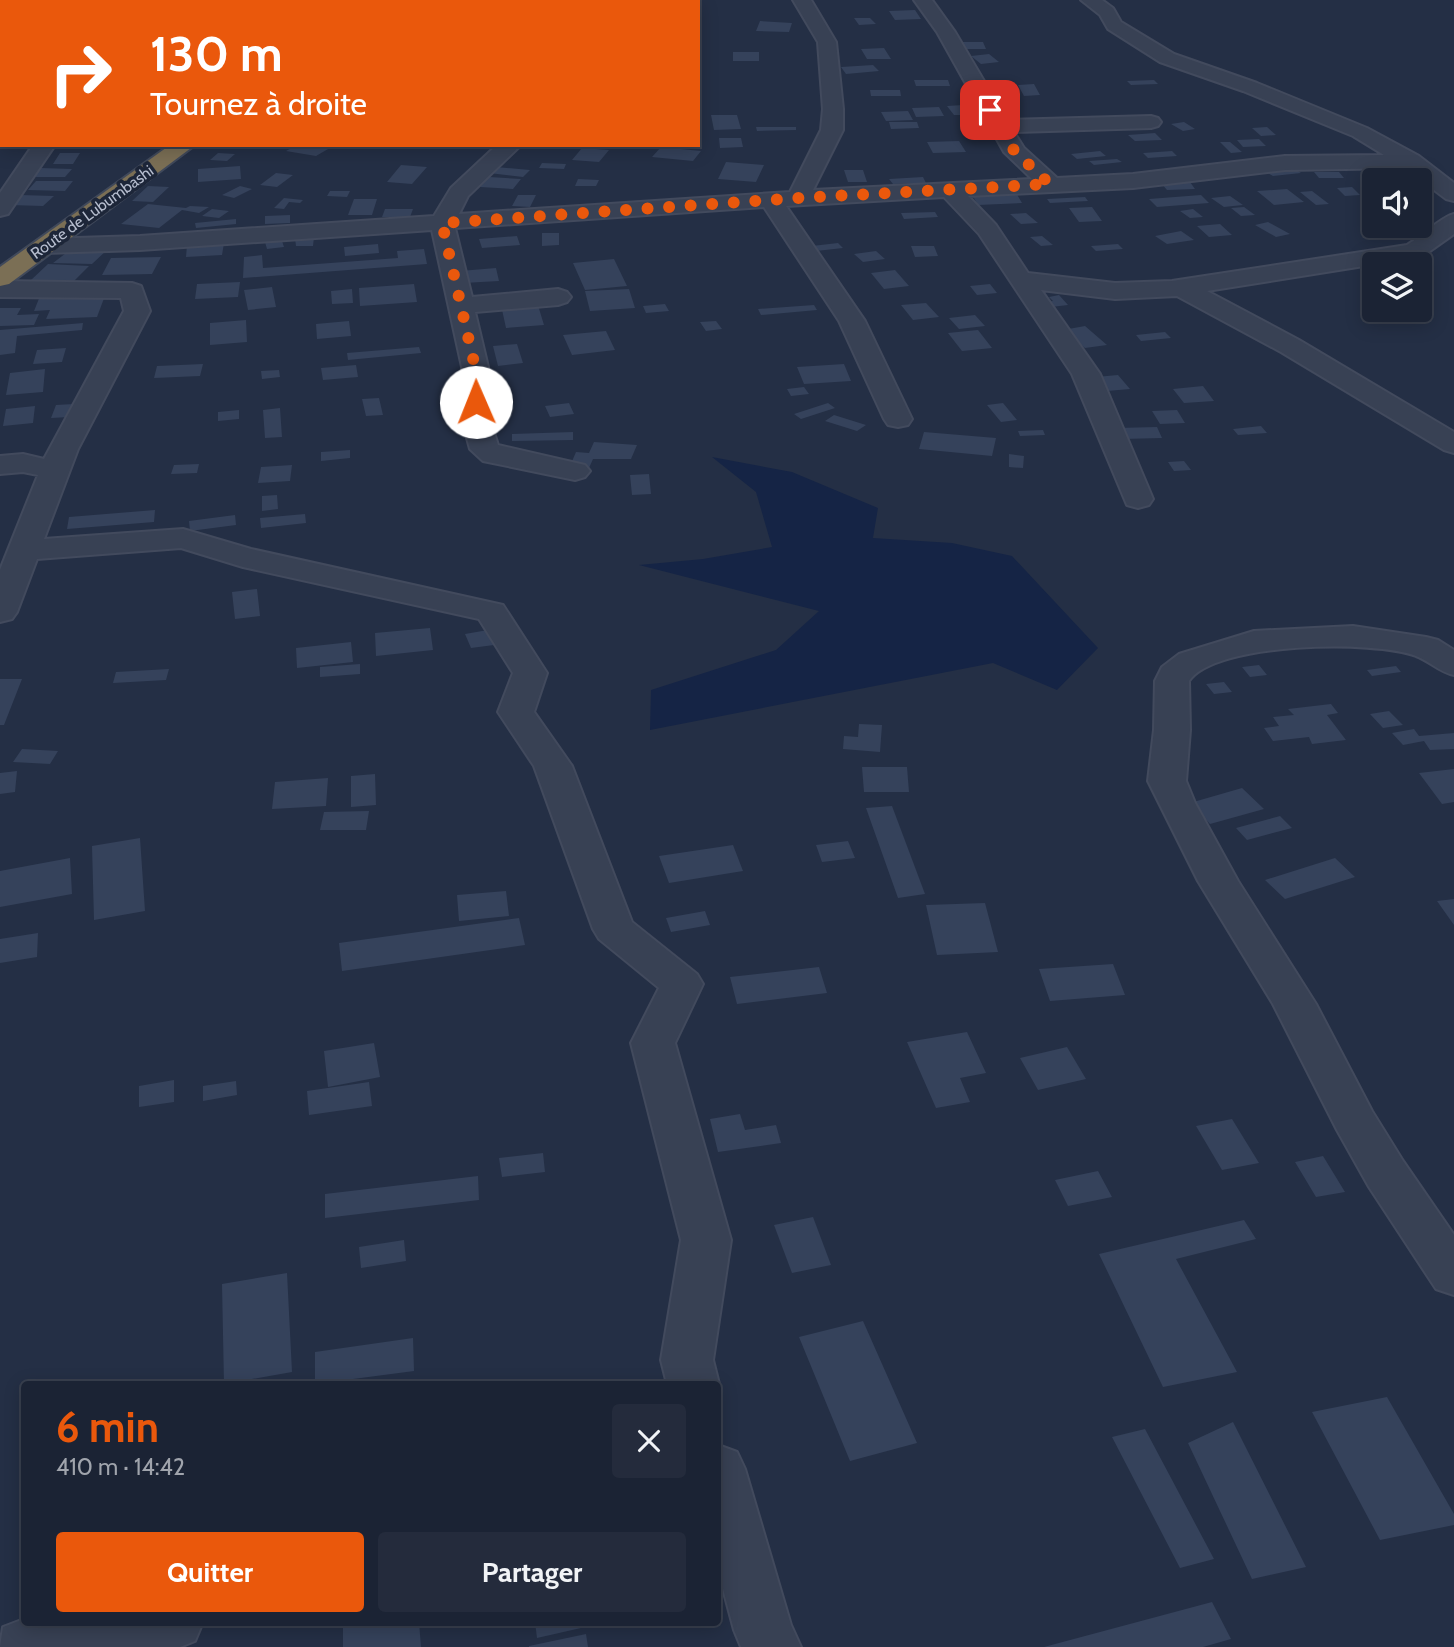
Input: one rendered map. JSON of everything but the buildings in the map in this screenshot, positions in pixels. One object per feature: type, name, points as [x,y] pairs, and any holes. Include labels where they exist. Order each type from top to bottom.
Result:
[{"type":"highway","name":"Route de Lubumbashi","points":[[0,279],[181,147]]},
{"type":"street","points":[[798,198],[832,130],[833,109],[827,43],[802,0]]},
{"type":"street","points":[[923,0],[946,32],[1015,152],[1050,184]]},
{"type":"street","points":[[1090,0],[1107,12],[1114,25],[1167,58],[1250,87],[1349,128],[1411,161],[1449,187],[1454,194]]},
{"type":"street","points":[[1000,125],[1151,122]]},
{"type":"street","points":[[0,209],[43,147]]},
{"type":"street","points":[[508,147],[459,193],[442,223],[477,380],[476,420],[485,449],[510,460],[575,471]]},
{"type":"street","points":[[45,246],[140,243],[798,198],[1133,181],[1284,163],[1411,161]]},
{"type":"street","points":[[950,190],[988,230],[1086,374],[1138,499]]},
{"type":"street","points":[[771,200],[852,321],[898,418]]},
{"type":"street","points":[[1020,280],[1115,291],[1182,288],[1415,251],[1432,242],[1454,221]]},
{"type":"street","points":[[1182,288],[1290,346],[1454,444]]},
{"type":"street","points":[[0,289],[132,291],[137,310],[54,470],[0,612]]},
{"type":"street","points":[[462,306],[558,297]]},
{"type":"street","points":[[0,465],[23,463],[54,470]]},
{"type":"street","points":[[24,550],[183,538],[243,557],[491,612],[530,673],[516,712],[553,766],[614,929],[682,984],[653,1043],[706,1240],[687,1360],[693,1381]]},
{"type":"street","points":[[1454,665],[1426,647],[1353,636],[1254,641],[1191,661],[1174,674],[1172,681],[1172,730],[1167,781],[1218,881],[1294,1004],[1353,1118],[1386,1174],[1454,1275]]},
{"type":"street","points":[[721,1492],[763,1630],[771,1647]]},
{"type":"street","points":[[24,1647],[150,1626]]},
{"type":"water","points":[[712,457],[792,472],[878,508],[873,538],[952,543],[1012,556],[1098,648],[1057,690],[993,663],[650,730],[651,690],[776,650],[819,611],[639,565],[703,559],[772,547],[756,492]]},
{"type":"route","points":[[476,402],[475,367],[442,223],[798,198],[1050,184],[1015,152],[990,110]]}]
